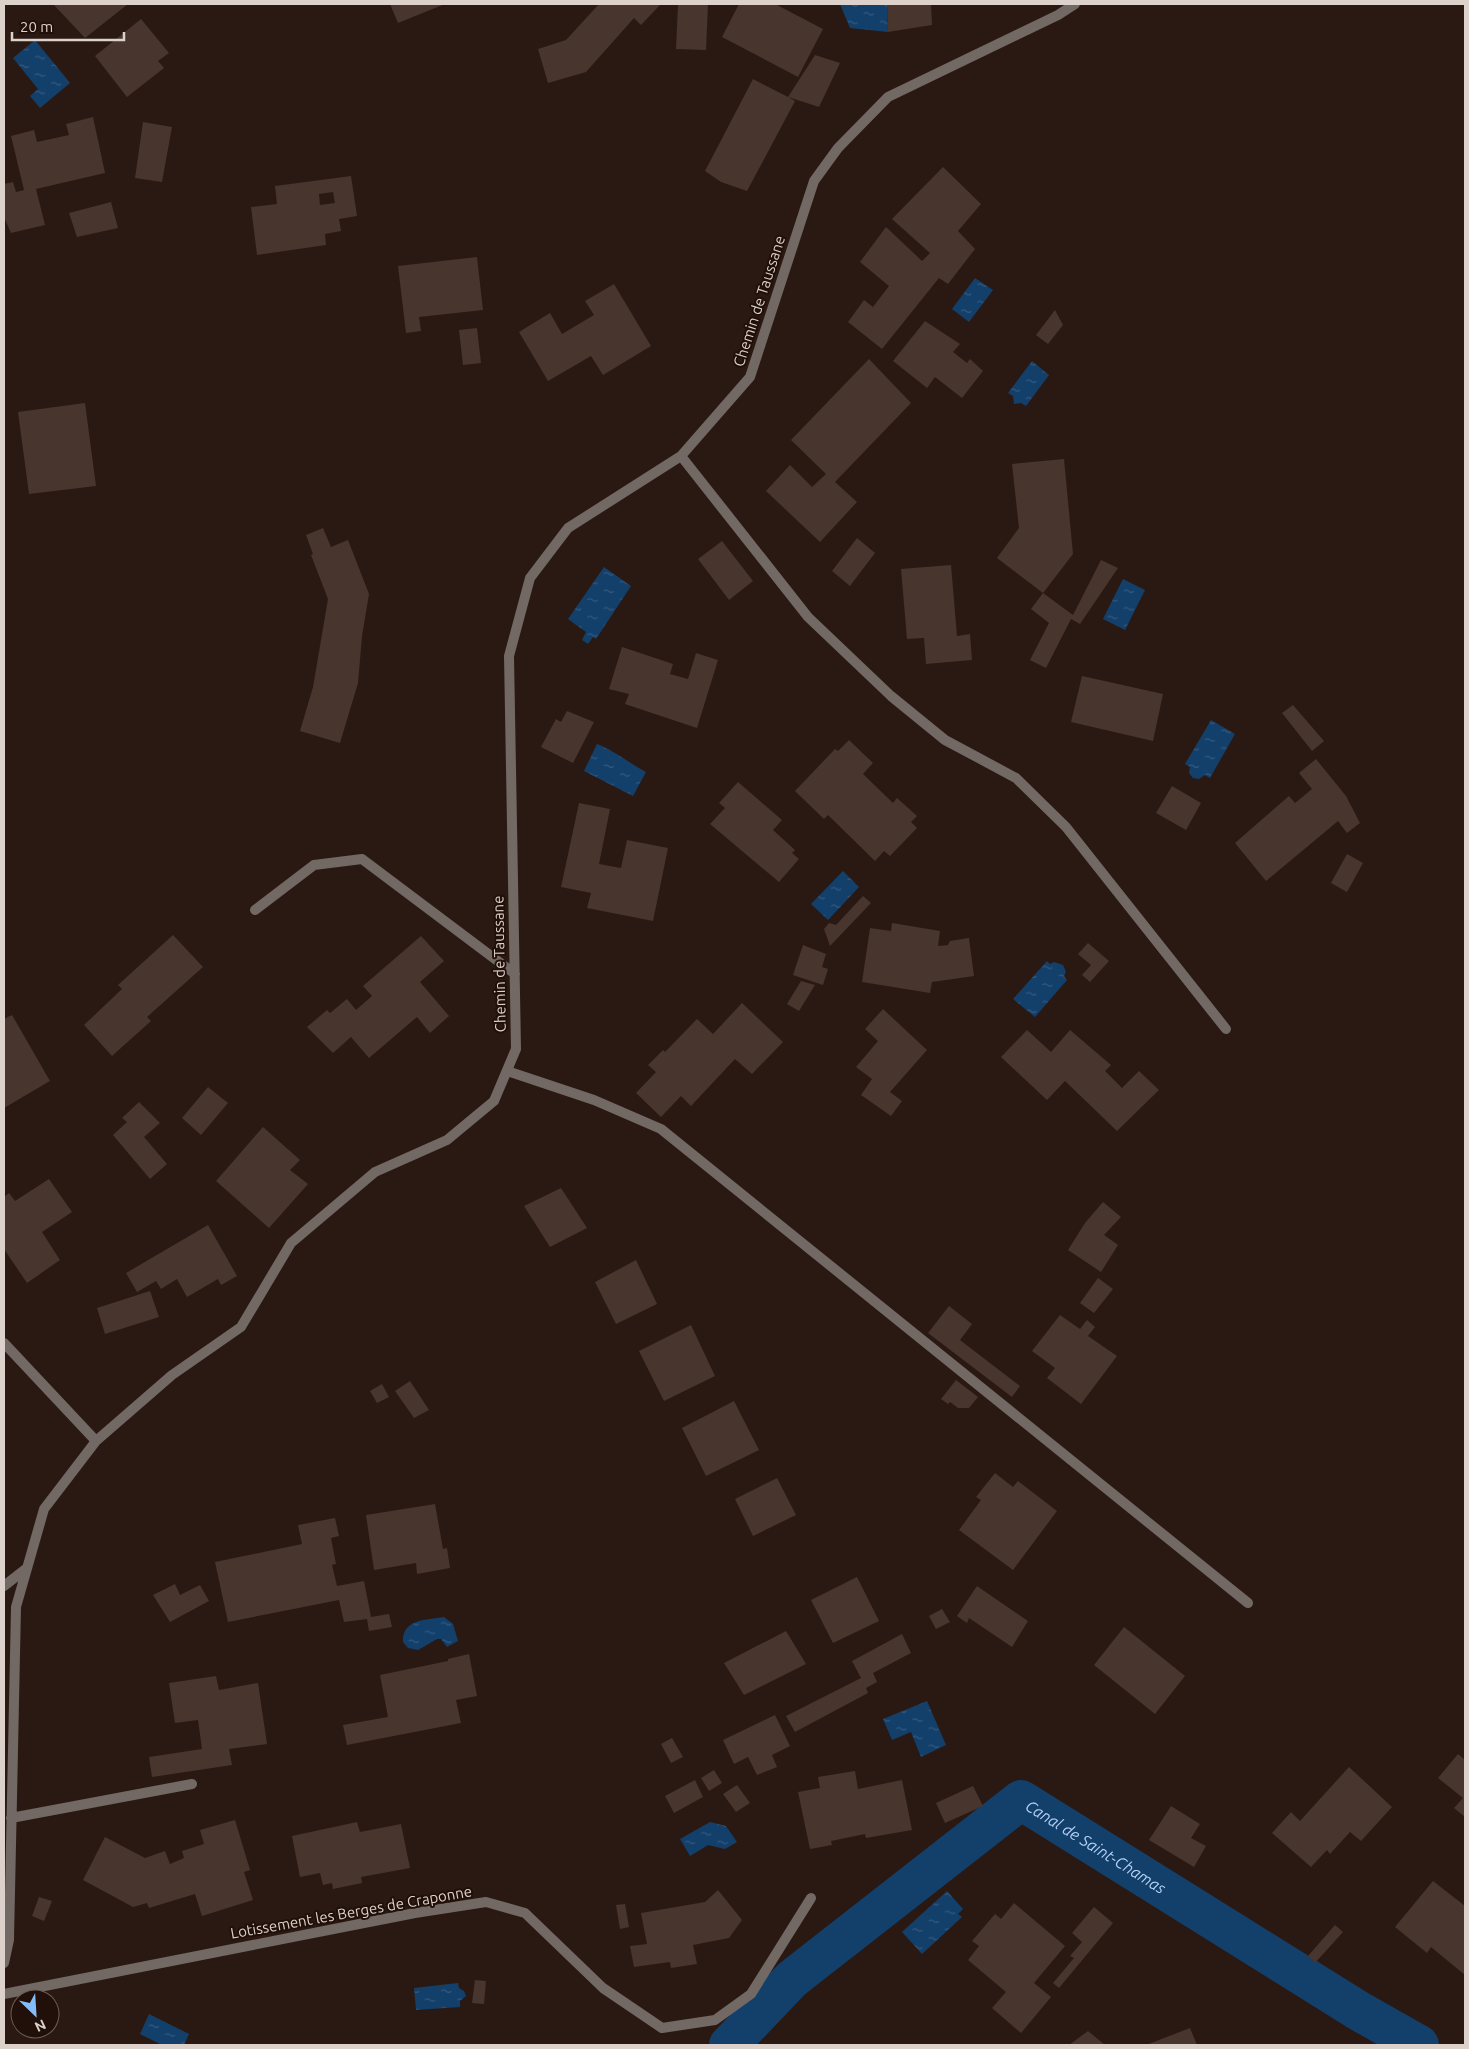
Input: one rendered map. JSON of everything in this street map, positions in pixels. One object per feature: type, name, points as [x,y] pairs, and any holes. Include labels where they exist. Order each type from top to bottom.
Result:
[{"type":"street","name":"Chemin de Taussane","points":[[4,1962],[9,1940],[16,1607],[44,1509],[96,1441],[172,1376],[241,1327],[291,1243],[375,1172],[447,1140],[494,1101],[516,1048],[509,656],[530,578],[568,528],[681,456],[750,377],[814,180],[838,148],[888,97],[1058,15],[1075,4]]},
{"type":"street","points":[[681,456],[808,616],[891,696],[944,740],[1016,778],[1066,827],[1226,1029]]},
{"type":"street","points":[[255,910],[314,865],[362,859],[515,974]]},
{"type":"street","points":[[507,1071],[594,1100],[661,1128],[1248,1603]]},
{"type":"street","points":[[4,1343],[96,1441]]},
{"type":"street","points":[[4,1586],[27,1568]]},
{"type":"street","points":[[11,1818],[192,1784]]},
{"type":"street","name":"Lotissement les Berges de Craponne","points":[[4,1994],[415,1913],[486,1902],[525,1913],[603,1988],[662,2028],[715,2020],[751,1994],[811,1898]]},
{"type":"water","points":[[840,4],[887,4],[888,32],[850,28]]},
{"type":"water","points":[[35,40],[70,83],[40,108],[30,96],[38,89],[13,58]]},
{"type":"water","points":[[975,278],[993,290],[969,322],[952,309]]},
{"type":"water","points":[[1032,361],[1049,375],[1026,406],[1021,403],[1014,404],[1013,396],[1008,393]]},
{"type":"water","points":[[604,567],[631,586],[596,639],[593,637],[588,644],[582,640],[586,632],[568,619]]},
{"type":"water","points":[[1123,579],[1145,590],[1125,630],[1103,619]]},
{"type":"water","points":[[1211,720],[1235,734],[1210,778],[1205,775],[1199,779],[1193,778],[1189,773],[1190,767],[1185,764]]},
{"type":"water","points":[[597,744],[646,772],[633,796],[584,771]]},
{"type":"water","points":[[843,871],[859,887],[828,920],[811,904]]},
{"type":"water","points":[[1047,961],[1050,964],[1054,962],[1063,965],[1066,972],[1064,976],[1067,980],[1035,1017],[1013,999]]},
{"type":"water","points":[[444,1617],[453,1624],[458,1641],[447,1647],[441,1639],[437,1639],[418,1650],[408,1648],[403,1642],[406,1629],[411,1625],[423,1620]]},
{"type":"water","points":[[927,1701],[946,1745],[921,1757],[911,1732],[892,1740],[883,1719]]},
{"type":"water","points":[[710,1822],[726,1826],[737,1842],[725,1849],[708,1845],[690,1856],[680,1839]]},
{"type":"water","points":[[947,1891],[963,1909],[958,1914],[962,1917],[922,1954],[902,1932]]},
{"type":"water","points":[[458,1983],[459,1988],[464,1991],[466,1996],[460,2001],[460,2007],[416,2010],[414,1988]]},
{"type":"water","points":[[149,2014],[189,2034],[184,2045],[162,2045],[140,2034]]},
{"type":"building","points":[[53,4],[128,4],[85,38]]},
{"type":"building","points":[[390,4],[445,4],[398,23]]},
{"type":"building","points":[[599,4],[660,5],[641,25],[634,18],[586,72],[548,83],[538,49],[566,40]]},
{"type":"building","points":[[678,4],[708,4],[706,50],[676,49]]},
{"type":"building","points":[[739,4],[775,4],[823,29],[798,77],[722,37]]},
{"type":"building","points":[[887,4],[931,4],[932,25],[888,32]]},
{"type":"building","points":[[141,19],[169,53],[158,61],[164,68],[127,97],[95,56]]},
{"type":"building","points":[[815,55],[840,63],[819,107],[788,97]]},
{"type":"building","points":[[753,79],[795,101],[747,191],[721,182],[705,171]]},
{"type":"building","points":[[93,117],[105,173],[36,189],[45,225],[11,233],[4,217],[4,184],[13,182],[16,192],[24,190],[11,136],[34,130],[37,142],[69,135],[66,124]]},
{"type":"building","points":[[143,122],[172,127],[162,182],[135,178]]},
{"type":"building","points":[[943,167],[981,204],[958,231],[975,249],[948,284],[939,278],[882,349],[848,322],[864,300],[873,307],[889,286],[860,262],[886,227],[922,261],[930,253],[892,219]]},
{"type":"building","points":[[351,176],[357,216],[339,219],[341,231],[325,234],[326,245],[257,255],[251,207],[277,204],[275,186]],"holes":[[[333,192],[335,203],[320,205],[319,194]]]},
{"type":"building","points":[[111,202],[118,228],[77,237],[69,213]]},
{"type":"building","points":[[477,257],[483,310],[419,317],[421,331],[406,333],[398,266]]},
{"type":"building","points":[[614,284],[651,346],[603,375],[591,356],[548,381],[519,332],[550,313],[562,334],[594,315],[585,301]]},
{"type":"building","points":[[1055,310],[1063,325],[1048,344],[1036,335]]},
{"type":"building","points":[[925,321],[960,344],[953,352],[967,363],[970,359],[983,371],[962,398],[935,377],[927,388],[893,361]]},
{"type":"building","points":[[477,328],[481,363],[463,365],[459,330]]},
{"type":"building","points":[[869,359],[911,403],[835,482],[857,502],[820,542],[766,491],[790,465],[812,487],[826,474],[791,440]]},
{"type":"building","points":[[85,403],[96,486],[29,494],[18,412]]},
{"type":"building","points":[[1064,459],[1073,554],[1043,593],[997,558],[1019,528],[1012,464]]},
{"type":"building","points":[[323,528],[331,547],[348,540],[369,594],[362,636],[358,683],[340,743],[300,731],[313,687],[328,599],[311,555],[313,554],[306,535]]},
{"type":"building","points":[[857,538],[875,553],[850,586],[832,571]]},
{"type":"building","points":[[722,541],[753,581],[729,600],[698,559]]},
{"type":"building","points":[[1101,560],[1118,568],[1080,624],[1071,619],[1046,668],[1030,660],[1049,623],[1031,609],[1043,593],[1073,615]]},
{"type":"building","points":[[951,565],[957,636],[970,634],[972,660],[926,664],[924,638],[907,639],[901,569]]},
{"type":"building","points":[[622,647],[673,664],[670,674],[688,679],[696,653],[718,660],[697,728],[625,704],[629,694],[609,689]]},
{"type":"building","points":[[1082,676],[1163,694],[1153,741],[1071,722]]},
{"type":"building","points":[[1293,705],[1324,741],[1312,751],[1282,713]]},
{"type":"building","points":[[567,711],[594,722],[573,763],[541,747],[556,719],[561,722]]},
{"type":"building","points":[[849,740],[873,763],[863,774],[893,803],[897,798],[917,816],[911,822],[917,828],[890,856],[884,851],[875,861],[828,815],[824,819],[795,791],[835,749],[838,751]]},
{"type":"building","points":[[1316,759],[1346,796],[1360,823],[1347,833],[1338,821],[1266,881],[1235,843],[1289,796],[1295,803],[1312,789],[1299,773]]},
{"type":"building","points":[[738,782],[782,820],[773,830],[795,850],[792,853],[799,859],[779,882],[710,824],[725,808],[719,803]]},
{"type":"building","points":[[1172,786],[1201,803],[1186,830],[1156,813]]},
{"type":"building","points":[[579,803],[610,809],[599,864],[621,868],[627,840],[668,848],[653,921],[587,908],[591,893],[561,887]]},
{"type":"building","points":[[1347,854],[1363,863],[1347,892],[1331,883]]},
{"type":"building","points":[[863,896],[871,903],[830,946],[824,929],[829,923],[836,925]]},
{"type":"building","points":[[892,923],[940,931],[938,946],[948,945],[950,941],[969,938],[974,976],[932,982],[930,993],[862,982],[870,928],[891,931]]},
{"type":"building","points":[[173,935],[203,967],[147,1017],[151,1021],[112,1056],[84,1025],[122,989],[118,985]]},
{"type":"building","points":[[421,936],[444,961],[420,982],[449,1016],[430,1033],[417,1017],[369,1058],[351,1037],[333,1053],[307,1027],[327,1010],[330,1013],[347,999],[356,1010],[372,996],[363,986]]},
{"type":"building","points":[[1088,943],[1109,961],[1090,982],[1082,975],[1091,965],[1078,954]]},
{"type":"building","points":[[803,945],[826,954],[822,967],[828,969],[823,985],[793,975]]},
{"type":"building","points":[[801,981],[815,985],[799,1011],[787,1004]]},
{"type":"building","points":[[742,1003],[783,1042],[752,1074],[735,1059],[691,1106],[681,1096],[661,1117],[636,1093],[656,1072],[648,1065],[663,1050],[665,1052],[697,1019],[713,1034]]},
{"type":"building","points":[[883,1009],[927,1050],[890,1092],[902,1101],[891,1116],[861,1095],[872,1079],[856,1067],[878,1041],[865,1029]]},
{"type":"building","points":[[12,1015],[50,1081],[4,1108],[4,1019]]},
{"type":"building","points":[[1027,1030],[1051,1052],[1070,1030],[1111,1065],[1105,1071],[1122,1088],[1139,1071],[1159,1090],[1117,1131],[1065,1081],[1047,1100],[1001,1057]]},
{"type":"building","points":[[208,1087],[228,1103],[201,1135],[182,1118]]},
{"type":"building","points":[[139,1102],[160,1123],[144,1137],[167,1164],[150,1179],[113,1135],[127,1122],[122,1118]]},
{"type":"building","points":[[263,1127],[300,1160],[290,1170],[308,1184],[269,1228],[216,1181]]},
{"type":"building","points":[[49,1179],[72,1212],[42,1232],[60,1260],[27,1283],[4,1249],[4,1197],[9,1193],[15,1201]]},
{"type":"building","points":[[561,1188],[587,1228],[550,1247],[524,1206]]},
{"type":"building","points":[[1103,1202],[1121,1217],[1104,1235],[1118,1245],[1101,1272],[1068,1250],[1085,1223]]},
{"type":"building","points":[[208,1225],[237,1276],[221,1285],[218,1279],[187,1297],[177,1279],[161,1289],[156,1281],[137,1292],[126,1273]]},
{"type":"building","points":[[636,1260],[657,1304],[616,1324],[595,1282]]},
{"type":"building","points":[[1098,1278],[1113,1289],[1094,1313],[1080,1303]]},
{"type":"building","points":[[150,1291],[159,1317],[105,1334],[97,1308]]},
{"type":"building","points":[[949,1306],[972,1324],[960,1340],[1020,1386],[1012,1397],[928,1333]]},
{"type":"building","points":[[1060,1315],[1080,1329],[1087,1320],[1095,1327],[1088,1336],[1117,1356],[1081,1404],[1047,1378],[1055,1368],[1032,1351]]},
{"type":"building","points":[[691,1325],[715,1376],[664,1401],[639,1351]]},
{"type":"building","points":[[956,1380],[978,1397],[969,1408],[958,1408],[950,1402],[948,1404],[941,1399]]},
{"type":"building","points":[[410,1381],[429,1410],[414,1418],[395,1391]]},
{"type":"building","points":[[382,1384],[389,1397],[377,1403],[370,1391]]},
{"type":"building","points":[[734,1401],[759,1450],[706,1476],[682,1428]]},
{"type":"building","points":[[995,1473],[1013,1487],[1018,1481],[1057,1511],[1013,1570],[959,1530],[981,1500],[976,1497]]},
{"type":"building","points":[[777,1478],[796,1515],[753,1536],[735,1499]]},
{"type":"building","points":[[435,1504],[443,1549],[447,1548],[450,1568],[417,1574],[416,1563],[374,1570],[366,1515]]},
{"type":"building","points":[[335,1518],[339,1536],[331,1538],[336,1564],[332,1565],[337,1586],[364,1581],[371,1617],[389,1614],[392,1627],[369,1631],[367,1619],[344,1622],[339,1600],[228,1622],[215,1562],[302,1544],[298,1525]]},
{"type":"building","points":[[857,1577],[879,1621],[833,1643],[811,1600]]},
{"type":"building","points":[[175,1584],[180,1595],[200,1585],[209,1601],[170,1622],[153,1595]]},
{"type":"building","points":[[977,1586],[1028,1621],[1012,1647],[969,1618],[967,1623],[957,1616]]},
{"type":"building","points":[[942,1609],[950,1622],[936,1629],[929,1616]]},
{"type":"building","points":[[1124,1627],[1185,1676],[1155,1714],[1094,1665]]},
{"type":"building","points":[[786,1631],[806,1664],[744,1695],[724,1663]]},
{"type":"building","points":[[902,1634],[911,1653],[873,1673],[877,1682],[866,1688],[868,1693],[795,1732],[786,1716],[861,1678],[852,1661]]},
{"type":"building","points":[[469,1654],[477,1696],[456,1700],[461,1723],[347,1745],[343,1725],[388,1717],[380,1675],[448,1661],[448,1659]]},
{"type":"building","points":[[216,1676],[219,1690],[258,1683],[267,1744],[229,1749],[232,1765],[152,1777],[149,1757],[202,1749],[198,1720],[175,1723],[169,1683]]},
{"type":"building","points":[[775,1715],[790,1746],[772,1755],[777,1767],[757,1775],[748,1757],[734,1764],[723,1740]]},
{"type":"building","points":[[672,1738],[683,1757],[671,1763],[661,1744]]},
{"type":"building","points":[[1458,1754],[1465,1760],[1465,1817],[1454,1808],[1463,1798],[1438,1778]]},
{"type":"building","points":[[1349,1767],[1392,1807],[1361,1841],[1350,1832],[1330,1854],[1327,1850],[1311,1867],[1272,1833],[1291,1812],[1300,1821]]},
{"type":"building","points":[[714,1770],[722,1783],[709,1791],[701,1778]]},
{"type":"building","points":[[855,1771],[858,1789],[902,1780],[912,1830],[866,1838],[865,1834],[831,1841],[832,1845],[810,1849],[798,1792],[820,1788],[818,1777]]},
{"type":"building","points":[[695,1780],[703,1797],[674,1813],[665,1796]]},
{"type":"building","points":[[737,1785],[750,1803],[736,1812],[723,1794]]},
{"type":"building","points":[[973,1786],[983,1806],[945,1823],[936,1803]]},
{"type":"building","points":[[1171,1806],[1200,1824],[1191,1838],[1206,1846],[1194,1867],[1149,1840]]},
{"type":"building","points":[[235,1820],[250,1870],[244,1872],[253,1900],[202,1916],[195,1894],[149,1908],[147,1903],[133,1907],[83,1880],[105,1837],[145,1858],[165,1851],[170,1864],[184,1858],[182,1851],[204,1844],[200,1830]]},
{"type":"building","points":[[357,1822],[360,1832],[401,1824],[410,1868],[361,1877],[362,1883],[333,1889],[332,1883],[323,1885],[320,1873],[300,1877],[292,1836]]},
{"type":"building","points":[[1433,1881],[1465,1906],[1465,1975],[1431,1947],[1427,1953],[1395,1927]]},
{"type":"building","points":[[718,1890],[742,1920],[729,1938],[693,1945],[697,1964],[671,1968],[670,1962],[634,1967],[630,1946],[647,1944],[641,1913],[705,1902]]},
{"type":"building","points":[[39,1897],[52,1901],[44,1921],[32,1916]]},
{"type":"building","points":[[1014,1903],[1065,1946],[1034,1983],[1051,1997],[1021,2033],[992,2008],[1006,1992],[968,1960],[979,1946],[972,1941],[995,1914],[1001,1919]]},
{"type":"building","points":[[625,1904],[629,1927],[620,1929],[616,1905]]},
{"type":"building","points":[[1094,1907],[1113,1923],[1059,1988],[1053,1983],[1074,1958],[1070,1956],[1082,1942],[1072,1933]]},
{"type":"building","points":[[1335,1925],[1343,1932],[1315,1963],[1308,1956]]},
{"type":"building","points":[[475,1980],[486,1981],[484,2004],[472,2003]]},
{"type":"building","points":[[1190,2028],[1197,2045],[1146,2045]]},
{"type":"building","points":[[1088,2031],[1105,2045],[1069,2045],[1084,2034]]},
{"type":"waterway","name":"Canal de Saint-Chamas","points":[[729,2045],[792,1979],[1021,1800],[1359,2011],[1419,2045]]}]
